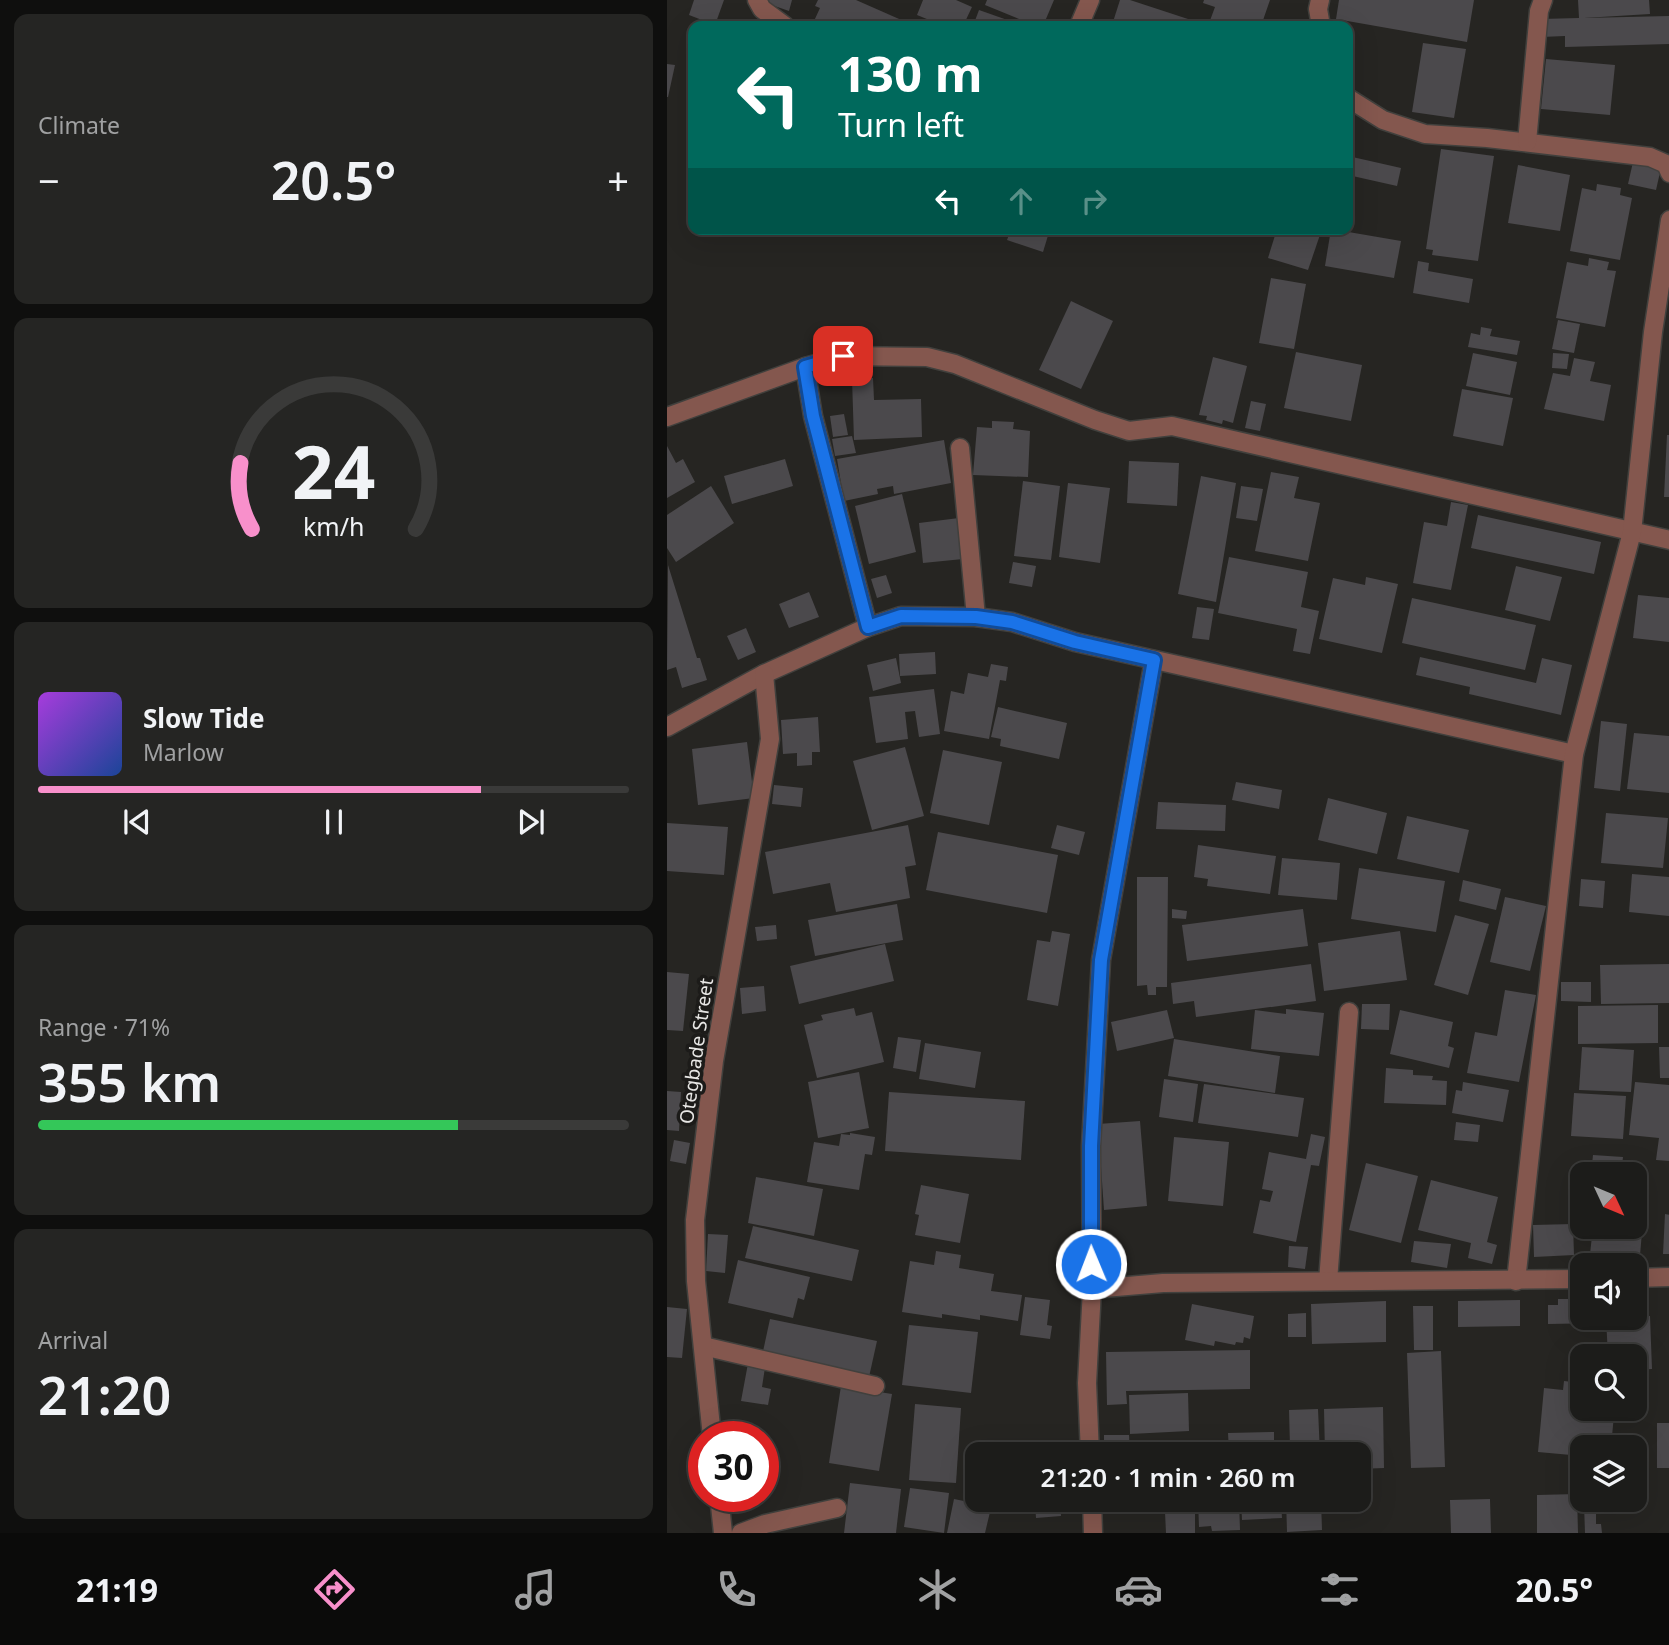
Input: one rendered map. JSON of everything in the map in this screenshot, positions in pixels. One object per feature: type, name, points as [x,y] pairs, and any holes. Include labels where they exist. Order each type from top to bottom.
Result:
[{"type":"street","points":[[757,0],[763,9],[779,21]]},
{"type":"street","points":[[1081,21],[1089,0]]},
{"type":"street","points":[[1320,0],[1320,21]]},
{"type":"street","points":[[1527,142],[1539,11],[1543,0]]},
{"type":"street","points":[[1353,101],[1383,120],[1425,134],[1527,142],[1650,158],[1666,164],[1669,173]]},
{"type":"street","points":[[1516,1281],[1574,754],[1632,532],[1661,332],[1669,220]]},
{"type":"street","points":[[667,416],[843,356],[927,357],[955,364],[1095,421],[1129,431],[1172,426],[1669,540]]},
{"type":"street","points":[[805,367],[813,416],[868,627]]},
{"type":"street","points":[[960,448],[976,617]]},
{"type":"street","points":[[667,727],[764,674],[868,627],[901,616],[976,617],[1012,622],[1075,642],[1574,754]]},
{"type":"street","points":[[1089,1442],[1086,1382],[1092,1289],[1091,1146],[1101,960],[1154,660]]},
{"type":"street","name":"Otegbade Street","points":[[710,1421],[696,1281],[695,1220],[714,1061],[770,739],[764,674]]},
{"type":"street","points":[[1329,1281],[1349,1012]]},
{"type":"street","points":[[1647,1278],[1669,1278]]},
{"type":"street","points":[[1092,1289],[1163,1283],[1570,1279]]},
{"type":"street","points":[[703,1346],[875,1385]]},
{"type":"street","points":[[741,1533],[765,1524],[837,1508]]},
{"type":"street","points":[[720,1512],[722,1533]]},
{"type":"street","points":[[1092,1512],[1093,1533]]},
{"type":"building","points":[[694,0],[724,0],[716,21],[705,21],[689,15]]},
{"type":"building","points":[[792,0],[789,11],[763,2]]},
{"type":"building","points":[[818,0],[856,0],[904,21],[814,21],[820,8],[815,6]]},
{"type":"building","points":[[923,0],[956,0],[972,7],[965,21],[932,21],[917,15]]},
{"type":"building","points":[[987,0],[1054,0],[1045,21],[1024,21],[985,5]]},
{"type":"building","points":[[1120,0],[1130,0],[1188,19],[1187,21],[1113,21]]},
{"type":"building","points":[[1204,0],[1270,0],[1263,21],[1210,21],[1215,7],[1203,3]]},
{"type":"building","points":[[1339,0],[1474,0],[1467,42],[1336,19]]},
{"type":"building","points":[[1578,0],[1649,0],[1650,14],[1584,18],[1670,16],[1670,44],[1565,47],[1565,36],[1541,37],[1541,19],[1579,18]]},
{"type":"building","points":[[979,10],[1010,21],[975,21]]},
{"type":"building","points":[[1423,43],[1466,49],[1454,118],[1412,112]]},
{"type":"building","points":[[1546,59],[1615,65],[1610,115],[1541,109]]},
{"type":"building","points":[[667,64],[675,65],[668,97],[667,97]]},
{"type":"building","points":[[1441,149],[1494,156],[1478,261],[1432,255],[1433,250],[1426,249]]},
{"type":"building","points":[[1353,157],[1401,168],[1397,186],[1353,176]]},
{"type":"building","points":[[1633,162],[1661,168],[1656,190],[1628,184]]},
{"type":"building","points":[[1518,165],[1570,175],[1560,231],[1508,223]]},
{"type":"building","points":[[1597,184],[1621,188],[1620,195],[1632,198],[1620,260],[1570,251],[1582,188],[1596,191]]},
{"type":"building","points":[[1353,233],[1401,241],[1394,278],[1325,266],[1330,235],[1353,235]]},
{"type":"building","points":[[1009,235],[1048,235],[1043,252],[1007,240]]},
{"type":"building","points":[[1275,235],[1320,235],[1308,270],[1268,258]]},
{"type":"building","points":[[1589,258],[1609,262],[1607,270],[1616,271],[1605,327],[1556,318],[1567,262],[1588,266]]},
{"type":"building","points":[[1418,261],[1429,263],[1428,271],[1473,279],[1469,303],[1413,293]]},
{"type":"building","points":[[1271,278],[1306,284],[1294,349],[1259,343]]},
{"type":"building","points":[[1071,301],[1113,321],[1081,389],[1039,370]]},
{"type":"building","points":[[1558,320],[1580,324],[1574,353],[1552,349]]},
{"type":"building","points":[[1481,327],[1492,329],[1490,336],[1520,341],[1517,355],[1468,347],[1471,333],[1480,335]]},
{"type":"building","points":[[1296,352],[1362,365],[1351,421],[1284,408]]},
{"type":"building","points":[[1473,353],[1517,362],[1510,395],[1466,386]]},
{"type":"building","points":[[1553,353],[1569,354],[1567,369],[1552,368]]},
{"type":"building","points":[[1213,357],[1247,366],[1233,423],[1223,420],[1222,424],[1206,420],[1207,416],[1199,415]]},
{"type":"building","points":[[1574,358],[1595,362],[1590,381],[1611,385],[1604,421],[1544,409],[1553,373],[1570,376]]},
{"type":"building","points":[[873,378],[874,400],[921,399],[922,437],[854,440],[852,379]]},
{"type":"building","points":[[1462,389],[1513,398],[1503,446],[1453,436]]},
{"type":"building","points":[[1251,401],[1266,404],[1260,431],[1245,428]]},
{"type":"building","points":[[844,414],[848,435],[833,437],[830,416]]},
{"type":"building","points":[[992,421],[1014,422],[1013,429],[1030,431],[1028,477],[973,475],[977,427],[992,428]]},
{"type":"building","points":[[1667,435],[1670,435],[1670,497],[1664,497]]},
{"type":"building","points":[[852,436],[856,453],[835,456],[832,439]]},
{"type":"building","points":[[944,440],[951,483],[894,494],[893,486],[877,489],[878,494],[844,501],[837,459]]},
{"type":"building","points":[[667,446],[676,463],[683,459],[695,482],[667,498]]},
{"type":"building","points":[[785,459],[793,486],[732,504],[724,476]]},
{"type":"building","points":[[1129,461],[1179,463],[1177,506],[1127,503]]},
{"type":"building","points":[[1271,472],[1299,477],[1294,498],[1320,503],[1308,561],[1255,551]]},
{"type":"building","points":[[1201,476],[1236,483],[1216,602],[1178,594]]},
{"type":"building","points":[[1023,481],[1060,486],[1051,560],[1014,556]]},
{"type":"building","points":[[1068,483],[1110,488],[1100,563],[1059,557]]},
{"type":"building","points":[[711,486],[734,523],[676,562],[667,548],[667,515]]},
{"type":"building","points":[[1241,486],[1263,489],[1257,521],[1236,518]]},
{"type":"building","points":[[902,494],[916,552],[869,564],[855,506]]},
{"type":"building","points":[[1451,502],[1468,505],[1451,590],[1413,583],[1424,522],[1447,526]]},
{"type":"building","points":[[1478,515],[1601,542],[1594,574],[1471,548]]},
{"type":"building","points":[[959,518],[963,559],[923,563],[919,523]]},
{"type":"building","points":[[1229,557],[1308,572],[1301,607],[1319,611],[1310,654],[1293,651],[1297,629],[1218,613]]},
{"type":"building","points":[[1013,562],[1036,566],[1032,587],[1009,583]]},
{"type":"building","points":[[668,565],[697,658],[700,658],[707,680],[682,688],[676,667],[667,670]]},
{"type":"building","points":[[1516,566],[1562,577],[1550,621],[1505,610]]},
{"type":"building","points":[[886,575],[892,593],[877,598],[871,579]]},
{"type":"building","points":[[1366,577],[1398,584],[1382,653],[1319,639],[1333,578],[1365,585]]},
{"type":"building","points":[[809,592],[819,617],[789,628],[779,604]]},
{"type":"building","points":[[1638,595],[1670,598],[1670,642],[1633,638]]},
{"type":"building","points":[[1412,598],[1536,625],[1525,670],[1402,643]]},
{"type":"building","points":[[1197,607],[1214,609],[1209,640],[1192,638]]},
{"type":"building","points":[[746,628],[756,652],[738,660],[727,636]]},
{"type":"building","points":[[935,652],[936,674],[900,676],[899,654]]},
{"type":"building","points":[[1420,657],[1536,683],[1542,658],[1572,665],[1561,715],[1469,694],[1470,687],[1416,675]]},
{"type":"building","points":[[896,658],[901,683],[873,691],[867,665]]},
{"type":"building","points":[[991,664],[1008,667],[1006,681],[1000,680],[989,739],[944,731],[951,691],[964,694],[968,673],[988,677]]},
{"type":"building","points":[[934,689],[940,734],[919,737],[915,711],[905,712],[908,739],[876,743],[869,697]]},
{"type":"building","points":[[998,707],[1067,723],[1059,759],[1000,746],[1001,739],[991,737]]},
{"type":"building","points":[[818,717],[820,752],[812,752],[812,765],[797,766],[797,753],[783,754],[781,720]]},
{"type":"building","points":[[1601,721],[1627,724],[1620,791],[1594,788]]},
{"type":"building","points":[[1634,733],[1670,736],[1670,793],[1627,789]]},
{"type":"building","points":[[747,742],[754,798],[698,805],[692,749]]},
{"type":"building","points":[[905,747],[924,816],[872,830],[853,761]]},
{"type":"building","points":[[943,750],[1002,762],[989,825],[930,813]]},
{"type":"building","points":[[1236,782],[1282,790],[1279,809],[1232,800]]},
{"type":"building","points":[[774,785],[803,788],[801,807],[772,804]]},
{"type":"building","points":[[1328,798],[1387,813],[1377,854],[1318,840]]},
{"type":"building","points":[[1158,802],[1226,805],[1225,831],[1156,829]]},
{"type":"building","points":[[1606,813],[1668,818],[1663,868],[1601,863]]},
{"type":"building","points":[[1407,816],[1469,830],[1459,873],[1397,859]]},
{"type":"building","points":[[667,823],[728,827],[724,875],[667,871]]},
{"type":"building","points":[[908,825],[916,865],[905,867],[910,898],[836,912],[830,883],[773,894],[765,852]]},
{"type":"building","points":[[1057,825],[1085,832],[1079,855],[1051,848]]},
{"type":"building","points":[[938,832],[1058,855],[1047,913],[926,890]]},
{"type":"building","points":[[1198,845],[1276,856],[1270,894],[1207,886],[1208,879],[1194,877]]},
{"type":"building","points":[[1282,858],[1340,863],[1337,900],[1278,895]]},
{"type":"building","points":[[1359,868],[1445,881],[1436,932],[1351,919]]},
{"type":"building","points":[[1632,874],[1670,877],[1670,916],[1629,912]]},
{"type":"building","points":[[1137,877],[1168,877],[1167,987],[1156,987],[1156,995],[1148,995],[1147,985],[1137,986]]},
{"type":"building","points":[[1581,879],[1605,881],[1603,908],[1579,906]]},
{"type":"building","points":[[1463,880],[1501,889],[1496,910],[1459,901]]},
{"type":"building","points":[[1505,897],[1546,906],[1530,971],[1490,962]]},
{"type":"building","points":[[897,904],[903,940],[815,956],[808,920]]},
{"type":"building","points":[[1172,909],[1187,911],[1186,919],[1172,918]]},
{"type":"building","points":[[1303,909],[1308,946],[1187,961],[1182,925]]},
{"type":"building","points":[[1455,915],[1489,924],[1468,995],[1434,985]]},
{"type":"building","points":[[776,925],[777,939],[757,941],[755,927]]},
{"type":"building","points":[[1052,931],[1070,934],[1058,1006],[1027,1000],[1037,940],[1050,942]]},
{"type":"building","points":[[1400,931],[1407,980],[1324,991],[1318,943]]},
{"type":"building","points":[[885,944],[894,981],[799,1004],[790,966]]},
{"type":"building","points":[[1311,964],[1316,1001],[1196,1017],[1194,1001],[1173,1004],[1171,983]]},
{"type":"building","points":[[1670,964],[1670,1003],[1601,1004],[1600,965]]},
{"type":"building","points":[[667,972],[689,974],[683,1031],[667,1030]]},
{"type":"building","points":[[1561,982],[1591,982],[1591,1002],[1561,1001]]},
{"type":"building","points":[[764,986],[766,1011],[742,1014],[740,988]]},
{"type":"building","points":[[1505,990],[1536,995],[1519,1082],[1467,1073],[1475,1032],[1497,1036]]},
{"type":"building","points":[[1362,1004],[1390,1004],[1389,1030],[1361,1029]]},
{"type":"building","points":[[1658,1005],[1658,1043],[1578,1044],[1578,1006]]},
{"type":"building","points":[[854,1008],[856,1016],[872,1012],[884,1062],[817,1078],[804,1025],[823,1020],[821,1015]]},
{"type":"building","points":[[1286,1009],[1324,1013],[1319,1056],[1251,1049],[1255,1010],[1286,1014]]},
{"type":"building","points":[[1167,1010],[1174,1038],[1117,1051],[1111,1022]]},
{"type":"building","points":[[1400,1010],[1453,1022],[1448,1046],[1454,1048],[1449,1068],[1390,1054]]},
{"type":"building","points":[[898,1037],[921,1040],[916,1072],[893,1068]]},
{"type":"building","points":[[1174,1039],[1280,1056],[1275,1093],[1168,1076]]},
{"type":"building","points":[[925,1043],[981,1052],[975,1088],[919,1079]]},
{"type":"building","points":[[1582,1047],[1634,1050],[1631,1092],[1579,1090]]},
{"type":"building","points":[[1659,1047],[1670,1047],[1670,1078],[1660,1078]]},
{"type":"building","points":[[1386,1068],[1413,1070],[1413,1075],[1433,1076],[1432,1080],[1447,1081],[1446,1105],[1384,1103]]},
{"type":"building","points":[[859,1072],[869,1128],[818,1138],[808,1082]]},
{"type":"building","points":[[1164,1079],[1198,1084],[1193,1122],[1159,1117]]},
{"type":"building","points":[[1463,1082],[1509,1090],[1503,1122],[1452,1113],[1456,1090],[1462,1091]]},
{"type":"building","points":[[1635,1082],[1670,1085],[1670,1161],[1656,1160],[1659,1138],[1629,1135]]},
{"type":"building","points":[[1204,1084],[1304,1098],[1298,1137],[1198,1123]]},
{"type":"building","points":[[667,1091],[681,1092],[679,1131],[667,1130]]},
{"type":"building","points":[[889,1092],[1025,1101],[1021,1160],[885,1151]]},
{"type":"building","points":[[1574,1093],[1626,1096],[1623,1139],[1571,1136]]},
{"type":"building","points":[[1140,1121],[1147,1206],[1104,1210],[1098,1124]]},
{"type":"building","points":[[1456,1122],[1480,1125],[1478,1142],[1454,1140]]},
{"type":"building","points":[[841,1134],[875,1137],[872,1155],[865,1154],[859,1190],[807,1182],[814,1142],[839,1146]]},
{"type":"building","points":[[1311,1134],[1325,1137],[1319,1166],[1311,1165],[1296,1242],[1253,1233],[1260,1200],[1270,1202],[1273,1191],[1262,1189],[1269,1152],[1306,1159]]},
{"type":"building","points":[[1174,1137],[1229,1142],[1223,1206],[1168,1201]]},
{"type":"building","points":[[674,1140],[690,1143],[686,1164],[670,1161]]},
{"type":"building","points":[[1593,1155],[1623,1157],[1622,1162],[1592,1162]]},
{"type":"building","points":[[1366,1163],[1418,1176],[1401,1243],[1349,1230]]},
{"type":"building","points":[[756,1177],[823,1189],[814,1236],[748,1223]]},
{"type":"building","points":[[1431,1180],[1498,1197],[1487,1242],[1497,1245],[1492,1264],[1468,1258],[1471,1243],[1418,1230]]},
{"type":"building","points":[[921,1185],[969,1194],[960,1243],[915,1235],[919,1215],[915,1214]]},
{"type":"building","points":[[1665,1214],[1670,1215],[1670,1254],[1663,1254]]},
{"type":"building","points":[[1570,1224],[1574,1253],[1534,1257],[1533,1225]]},
{"type":"building","points":[[753,1226],[859,1250],[852,1281],[745,1258]]},
{"type":"building","points":[[708,1234],[728,1235],[725,1273],[706,1271]]},
{"type":"building","points":[[1592,1239],[1641,1239],[1640,1253],[1590,1253]]},
{"type":"building","points":[[1414,1241],[1451,1244],[1447,1268],[1411,1262]]},
{"type":"building","points":[[1289,1246],[1308,1247],[1305,1269],[1288,1267]]},
{"type":"building","points":[[936,1251],[961,1255],[959,1268],[994,1274],[991,1291],[1022,1295],[1018,1321],[980,1315],[980,1320],[902,1312],[910,1261],[934,1265]]},
{"type":"building","points":[[738,1260],[810,1277],[804,1300],[798,1298],[793,1318],[728,1303]]},
{"type":"building","points":[[1025,1297],[1050,1300],[1047,1325],[1052,1326],[1050,1339],[1020,1335]]},
{"type":"building","points":[[1558,1299],[1570,1299],[1570,1324],[1548,1324],[1548,1305],[1558,1305]]},
{"type":"building","points":[[1520,1300],[1520,1326],[1458,1327],[1458,1301]]},
{"type":"building","points":[[1386,1301],[1386,1342],[1312,1344],[1311,1304]]},
{"type":"building","points":[[1192,1304],[1254,1316],[1250,1339],[1244,1337],[1243,1343],[1236,1342],[1235,1345],[1215,1341],[1214,1346],[1185,1340]]},
{"type":"building","points":[[1413,1306],[1433,1306],[1433,1350],[1414,1350]]},
{"type":"building","points":[[667,1307],[687,1309],[682,1358],[667,1357]]},
{"type":"building","points":[[1306,1313],[1306,1337],[1288,1337],[1288,1314]]},
{"type":"building","points":[[1647,1316],[1650,1316],[1652,1369],[1647,1369],[1647,1344],[1607,1344],[1607,1330],[1647,1330]]},
{"type":"building","points":[[770,1319],[877,1341],[869,1377],[762,1356]]},
{"type":"building","points":[[909,1325],[978,1332],[971,1393],[902,1385]]},
{"type":"building","points":[[1250,1350],[1250,1389],[1126,1391],[1127,1404],[1107,1405],[1106,1352]]},
{"type":"building","points":[[1441,1351],[1445,1467],[1411,1468],[1407,1353]]},
{"type":"building","points":[[749,1358],[766,1361],[762,1387],[771,1389],[768,1405],[741,1401]]},
{"type":"building","points":[[1564,1381],[1570,1382],[1570,1421],[1613,1421],[1612,1435],[1570,1435],[1570,1455],[1538,1452],[1544,1388],[1563,1390]]},
{"type":"building","points":[[841,1386],[892,1394],[879,1471],[829,1463]]},
{"type":"building","points":[[1188,1393],[1189,1431],[1130,1434],[1129,1395]]},
{"type":"building","points":[[915,1404],[961,1408],[956,1483],[909,1480]]},
{"type":"building","points":[[1383,1407],[1384,1468],[1371,1468],[1371,1442],[1325,1442],[1324,1409]]},
{"type":"building","points":[[1318,1409],[1319,1442],[1290,1442],[1289,1410]]},
{"type":"building","points":[[1657,1423],[1670,1423],[1670,1468],[1657,1468]]},
{"type":"building","points":[[1274,1432],[1274,1442],[1228,1442],[1228,1433]]},
{"type":"building","points":[[1104,1435],[1129,1435],[1129,1442],[1104,1442]]},
{"type":"building","points":[[850,1483],[901,1489],[896,1533],[844,1533]]},
{"type":"building","points":[[910,1488],[949,1493],[944,1533],[904,1527]]},
{"type":"building","points":[[1570,1494],[1570,1512],[1577,1512],[1578,1533],[1537,1533],[1537,1495]]},
{"type":"building","points":[[954,1499],[965,1501],[965,1512],[990,1512],[985,1533],[947,1533]]},
{"type":"building","points":[[1490,1499],[1491,1533],[1451,1533],[1450,1500]]},
{"type":"building","points":[[1036,1512],[1061,1512],[1061,1516],[1036,1518]]},
{"type":"building","points":[[1165,1512],[1195,1512],[1195,1533],[1166,1533]]},
{"type":"building","points":[[1198,1512],[1239,1512],[1240,1530],[1212,1531],[1211,1526],[1199,1527]]},
{"type":"building","points":[[1242,1512],[1282,1512],[1282,1518],[1242,1520]]},
{"type":"building","points":[[1286,1512],[1321,1512],[1322,1530],[1287,1532]]},
{"type":"building","points":[[1584,1512],[1596,1512],[1596,1524],[1601,1524],[1602,1533],[1585,1533]]},
{"type":"route","points":[[843,356],[805,367],[813,416],[868,627],[901,616],[976,617],[1012,622],[1075,642],[1154,660],[1101,960],[1091,1146],[1091,1264]]}]
